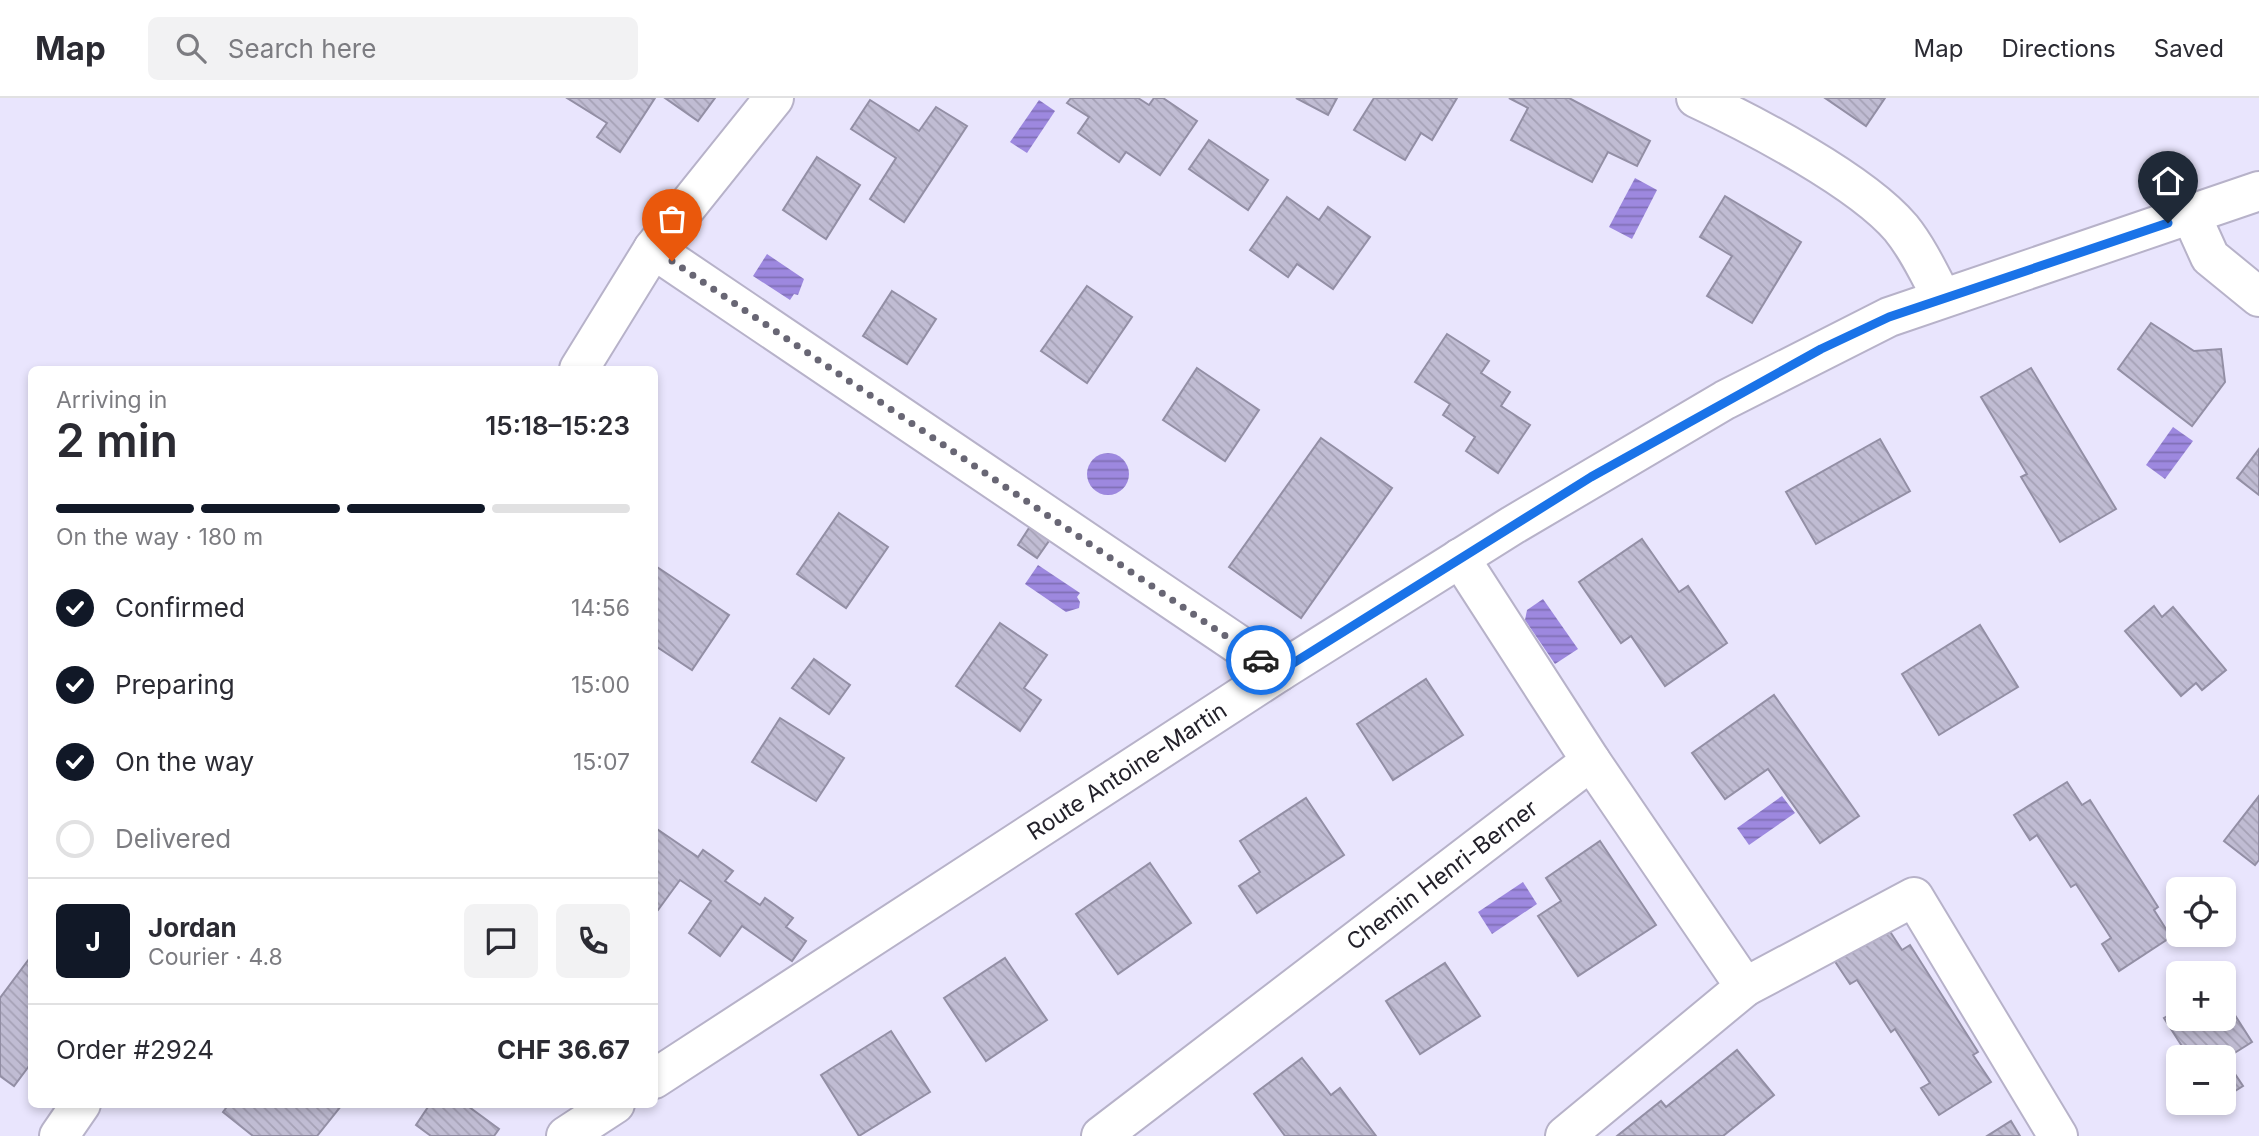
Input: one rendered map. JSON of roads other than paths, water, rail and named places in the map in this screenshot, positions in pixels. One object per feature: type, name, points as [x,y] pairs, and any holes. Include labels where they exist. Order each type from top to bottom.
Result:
[{"type":"street","points":[[1696,98],[1732,115],[1829,172],[1889,215],[1914,246],[1942,298]]},
{"type":"street","points":[[581,366],[653,249],[772,99]]},
{"type":"street","name":"Route Antoine-Martin","points":[[658,1076],[1279,672],[1591,477],[1760,380],[1857,331],[1942,298],[2259,191]]},
{"type":"street","points":[[2191,215],[2210,257],[2259,297]]},
{"type":"street","points":[[653,249],[1279,672]]},
{"type":"street","points":[[1460,558],[1591,761],[1745,987]]},
{"type":"street","name":"Chemin Henri-Berner","points":[[1101,1136],[1591,761]]},
{"type":"street","points":[[1565,1136],[1745,987],[1914,897],[2058,1136]]},
{"type":"street","points":[[59,1136],[78,1108]]},
{"type":"street","points":[[566,1136],[609,1108]]}]
